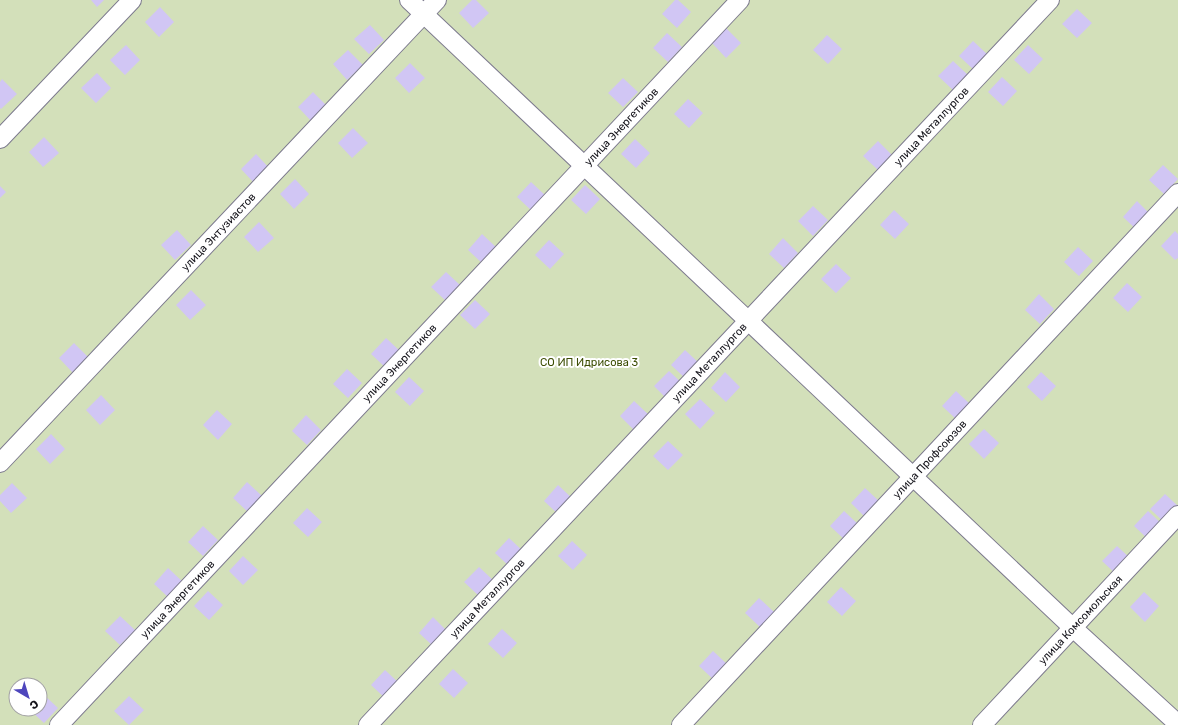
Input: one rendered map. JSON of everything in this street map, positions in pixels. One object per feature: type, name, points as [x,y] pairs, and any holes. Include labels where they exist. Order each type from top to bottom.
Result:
[{"type":"street","points":[[0,139],[132,0]]},
{"type":"street","points":[[409,0],[1072,627],[1178,724]]},
{"type":"street","name":"улица Энтузиастов","points":[[0,462],[437,0]]},
{"type":"street","name":"улица Энергетиков","points":[[59,725],[740,0]]},
{"type":"street","name":"улица Металлургов","points":[[368,725],[1050,0]]},
{"type":"street","name":"улица Профсоюзов","points":[[681,725],[1178,193]]},
{"type":"street","name":"улица Комсомольская","points":[[982,725],[1178,515]]},
{"type":"green space","name":"СО ИП Идрисова 3","points":[[0,0],[1178,0],[1178,725],[0,725]]},
{"type":"building","points":[[91,0],[104,0],[97,7]]},
{"type":"building","points":[[472,0],[476,0],[489,13],[473,28],[459,13]]},
{"type":"building","points":[[675,0],[678,0],[691,12],[677,28],[662,14]]},
{"type":"building","points":[[160,7],[174,22],[159,37],[145,22]]},
{"type":"building","points":[[1077,9],[1092,23],[1077,38],[1062,24]]},
{"type":"building","points":[[370,25],[384,40],[369,54],[354,39]]},
{"type":"building","points":[[726,28],[741,43],[726,58],[712,43]]},
{"type":"building","points":[[667,33],[682,47],[668,62],[653,48]]},
{"type":"building","points":[[827,35],[842,49],[828,64],[813,50]]},
{"type":"building","points":[[973,41],[988,55],[974,70],[959,56]]},
{"type":"building","points":[[126,45],[140,60],[125,75],[110,60]]},
{"type":"building","points":[[1028,45],[1043,59],[1029,74],[1014,60]]},
{"type":"building","points":[[348,50],[363,65],[347,80],[333,64]]},
{"type":"building","points":[[953,61],[968,75],[953,90],[938,76]]},
{"type":"building","points":[[410,63],[425,78],[409,93],[395,78]]},
{"type":"building","points":[[97,73],[111,88],[96,103],[81,88]]},
{"type":"building","points":[[1002,77],[1017,91],[1003,106],[988,92]]},
{"type":"building","points":[[623,78],[638,92],[623,107],[608,93]]},
{"type":"building","points":[[2,79],[17,94],[1,109],[0,82]]},
{"type":"building","points":[[313,92],[328,107],[312,122],[298,107]]},
{"type":"building","points":[[688,99],[703,113],[689,128],[674,114]]},
{"type":"building","points":[[353,128],[368,143],[352,158],[338,143]]},
{"type":"building","points":[[44,137],[59,153],[43,167],[29,152]]},
{"type":"building","points":[[635,139],[650,153],[636,168],[621,154]]},
{"type":"building","points":[[878,141],[892,155],[878,170],[863,156]]},
{"type":"building","points":[[256,154],[270,169],[255,184],[241,169]]},
{"type":"building","points":[[1163,165],[1178,179],[1164,194],[1149,180]]},
{"type":"building","points":[[295,179],[309,194],[294,209],[280,194]]},
{"type":"building","points":[[531,182],[546,196],[532,211],[517,197]]},
{"type":"building","points":[[585,185],[600,199],[586,214],[571,200]]},
{"type":"building","points":[[0,186],[6,192],[0,198]]},
{"type":"building","points":[[1137,201],[1152,216],[1138,231],[1123,217]]},
{"type":"building","points":[[813,206],[828,220],[813,236],[798,221]]},
{"type":"building","points":[[894,210],[909,224],[895,239],[880,225]]},
{"type":"building","points":[[259,222],[274,238],[258,252],[244,237]]},
{"type":"building","points":[[177,230],[191,245],[175,260],[161,245]]},
{"type":"building","points":[[1175,231],[1178,234],[1178,258],[1175,260],[1161,246]]},
{"type":"building","points":[[482,234],[497,248],[483,264],[468,250]]},
{"type":"building","points":[[783,238],[798,253],[784,268],[769,254]]},
{"type":"building","points":[[549,240],[564,254],[550,269],[535,255]]},
{"type":"building","points":[[1078,247],[1093,261],[1079,276],[1064,262]]},
{"type":"building","points":[[836,264],[851,278],[836,293],[821,279]]},
{"type":"building","points":[[446,272],[460,285],[446,301],[431,287]]},
{"type":"building","points":[[1127,283],[1142,297],[1128,312],[1113,298]]},
{"type":"building","points":[[191,290],[206,305],[190,320],[176,305]]},
{"type":"building","points":[[1039,294],[1054,309],[1040,324],[1025,310]]},
{"type":"building","points":[[475,300],[490,314],[475,329],[460,315]]},
{"type":"building","points":[[386,338],[401,352],[386,368],[371,354]]},
{"type":"building","points":[[74,343],[89,358],[73,373],[59,358]]},
{"type":"building","points":[[685,350],[700,364],[686,379],[671,365]]},
{"type":"building","points":[[347,369],[362,383],[348,398],[333,384]]},
{"type":"building","points":[[669,371],[684,385],[669,401],[654,386]]},
{"type":"building","points":[[725,372],[740,387],[726,402],[711,388]]},
{"type":"building","points":[[1041,372],[1056,386],[1042,401],[1027,387]]},
{"type":"building","points":[[409,377],[424,391],[410,406],[395,392]]},
{"type":"building","points":[[956,391],[971,405],[957,420],[942,406]]},
{"type":"building","points":[[101,395],[115,410],[100,425],[86,410]]},
{"type":"building","points":[[700,399],[715,413],[700,429],[685,414]]},
{"type":"building","points":[[634,401],[649,415],[634,430],[620,416]]},
{"type":"building","points":[[217,410],[232,424],[218,440],[203,425]]},
{"type":"building","points":[[306,415],[321,430],[307,445],[292,431]]},
{"type":"building","points":[[984,429],[999,443],[984,459],[969,444]]},
{"type":"building","points":[[51,434],[65,449],[50,464],[36,449]]},
{"type":"building","points":[[668,441],[683,455],[668,470],[653,456]]},
{"type":"building","points":[[247,482],[262,496],[248,512],[233,498]]},
{"type":"building","points":[[12,483],[27,498],[11,513],[0,501],[0,495]]},
{"type":"building","points":[[558,485],[573,499],[559,515],[544,501]]},
{"type":"building","points":[[865,488],[880,502],[866,518],[851,503]]},
{"type":"building","points":[[1165,494],[1178,506],[1178,510],[1165,523],[1150,509]]},
{"type":"building","points":[[307,508],[322,522],[308,537],[293,523]]},
{"type":"building","points":[[844,511],[859,525],[845,540],[830,526]]},
{"type":"building","points":[[1148,511],[1163,525],[1149,540],[1134,526]]},
{"type":"building","points":[[203,526],[218,540],[203,556],[188,542]]},
{"type":"building","points":[[509,538],[524,552],[510,567],[495,553]]},
{"type":"building","points":[[572,541],[587,555],[573,570],[558,556]]},
{"type":"building","points":[[1117,546],[1131,559],[1117,575],[1102,561]]},
{"type":"building","points":[[243,556],[258,570],[243,585],[229,571]]},
{"type":"building","points":[[479,567],[494,581],[479,596],[464,582]]},
{"type":"building","points":[[168,568],[183,582],[169,598],[154,584]]},
{"type":"building","points":[[841,587],[856,601],[842,616],[827,602]]},
{"type":"building","points":[[208,591],[223,605],[209,620],[194,606]]},
{"type":"building","points":[[1144,592],[1159,606],[1145,622],[1130,607]]},
{"type":"building","points":[[759,598],[774,612],[760,627],[745,613]]},
{"type":"building","points":[[120,616],[135,630],[120,645],[105,631]]},
{"type":"building","points":[[433,617],[448,632],[434,647],[419,633]]},
{"type":"building","points":[[502,629],[517,643],[503,658],[488,644]]},
{"type":"building","points":[[713,651],[728,665],[714,680],[699,666]]},
{"type":"building","points":[[453,669],[468,683],[454,698],[439,684]]},
{"type":"building","points":[[385,670],[400,684],[386,699],[371,685]]},
{"type":"building","points":[[129,696],[144,710],[129,725],[114,711]]},
{"type":"building","points":[[48,699],[58,708],[44,723],[38,717],[48,717]]}]
